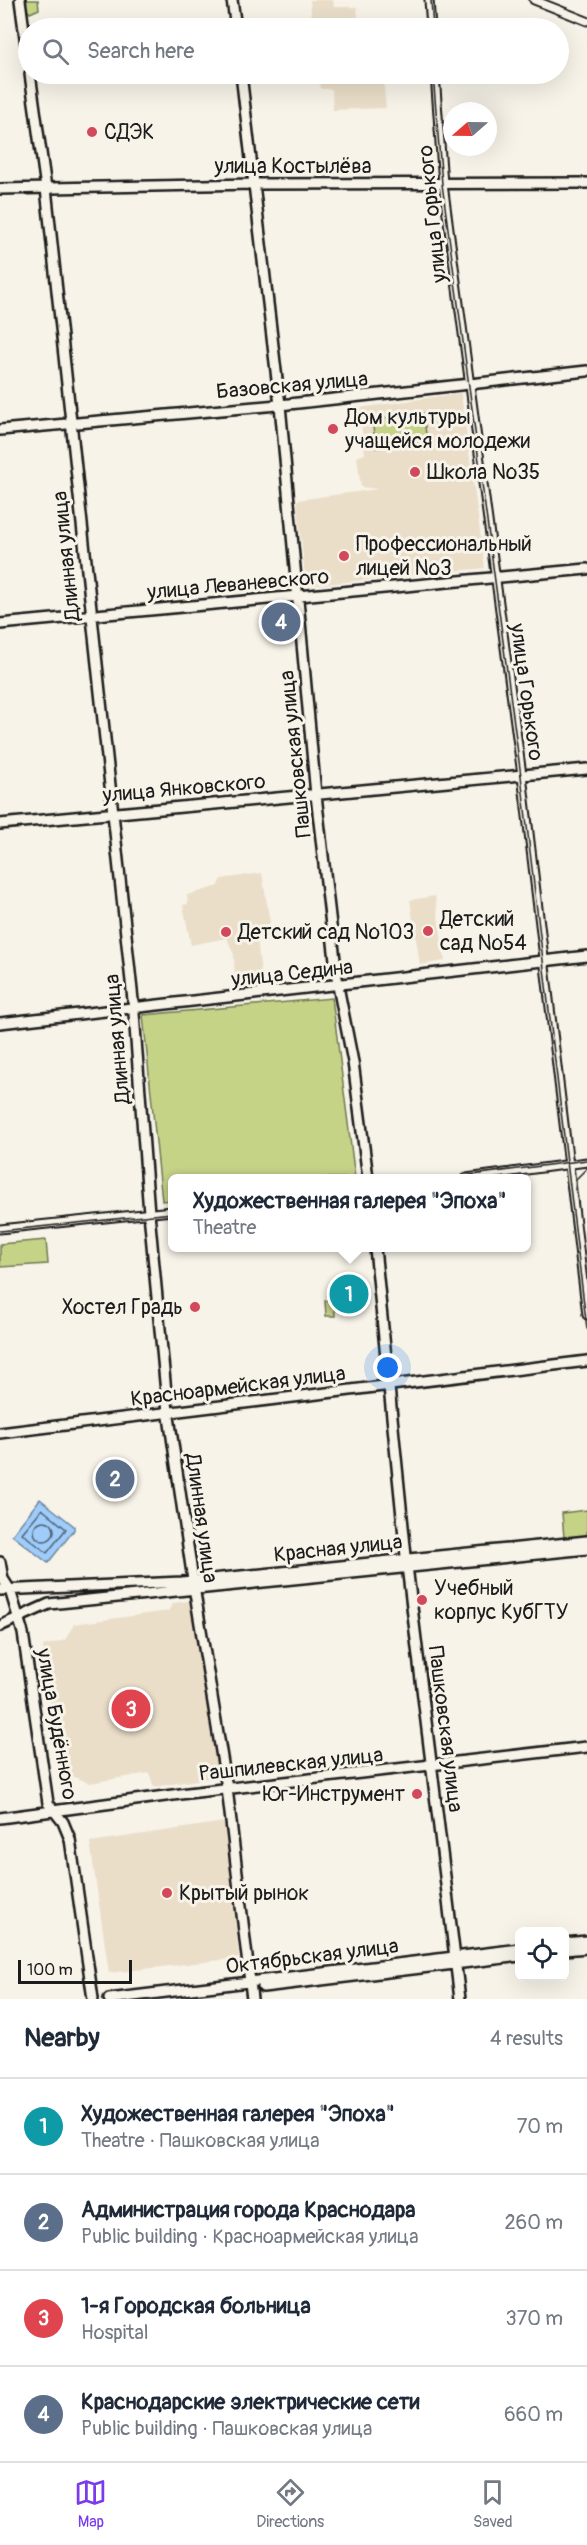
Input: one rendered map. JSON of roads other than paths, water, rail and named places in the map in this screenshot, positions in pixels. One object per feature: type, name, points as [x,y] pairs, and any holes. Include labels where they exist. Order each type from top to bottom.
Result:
[{"type":"street","points":[[20,0],[22,18]]},
{"type":"street","points":[[232,0],[235,18]]},
{"type":"street","points":[[429,0],[430,18]]},
{"type":"street","points":[[534,0],[587,21]]},
{"type":"street","name":"Длинная улица","points":[[31,84],[46,188],[90,615],[134,1008],[149,1213],[169,1412],[193,1584],[227,1788],[252,1999]]},
{"type":"street","name":"Пашковская улица","points":[[242,84],[280,405],[316,795],[338,986],[353,1062],[367,1174]]},
{"type":"street","name":"улица Горького","points":[[436,84],[443,184],[522,776],[587,1315]]},
{"type":"street","name":"улица Костылёва","points":[[0,189],[254,184],[587,183]]},
{"type":"street","name":"Базовская улица","points":[[0,430],[280,405],[587,371]]},
{"type":"street","name":"улица Леваневского","points":[[0,624],[587,569]]},
{"type":"street","name":"улица Янковского","points":[[0,824],[587,769]]},
{"type":"street","name":"улица Седина","points":[[0,1023],[587,956]]},
{"type":"street","points":[[501,1174],[587,1162]]},
{"type":"street","points":[[0,1229],[168,1211]]},
{"type":"street","name":"Пашковская улица","points":[[375,1252],[407,1563],[460,1999]]},
{"type":"street","name":"Красноармейская улица","points":[[0,1433],[587,1361]]},
{"type":"street","name":"Красная улица","points":[[407,1563],[587,1541]]},
{"type":"street","name":"Красная улица","points":[[0,1626],[49,1604],[193,1584],[407,1563],[587,1549]]},
{"type":"street","name":"улица Будённого","points":[[0,1562],[5,1590],[19,1618],[48,1803],[52,1811],[63,1822],[70,1839],[93,1999]]},
{"type":"street","name":"Красная улица","points":[[5,1590],[92,1585],[193,1584]]},
{"type":"street","points":[[92,1585],[93,1599]]},
{"type":"street","name":"Рашпилевская улица","points":[[0,1818],[227,1788],[432,1767],[587,1747]]},
{"type":"street","points":[[569,1943],[587,1941]]},
{"type":"street","points":[[569,1950],[587,1948]]},
{"type":"street","name":"Октябрьская улица","points":[[159,1999],[456,1960],[515,1950]]},
{"type":"street","name":"Октябрьская улица","points":[[456,1960],[515,1956]]},
{"type":"street","name":"Октябрьская улица","points":[[110,1999],[251,1986]]},
{"type":"water","points":[[40,1499],[74,1526],[74,1530],[48,1563],[12,1535]]},
{"type":"tram line","points":[[431,0],[432,18]]},
{"type":"tram line","points":[[434,84],[442,184],[521,776],[587,1329]]},
{"type":"tram line","points":[[480,1174],[587,1160]]},
{"type":"tram line","points":[[575,1190],[576,1179],[587,1168]]},
{"type":"tram line","points":[[0,1231],[168,1213]]},
{"type":"place","name":"СДЭК","points":[[92,132]]},
{"type":"place","name":"Дом культуры учащейся молодежи","points":[[333,429]]},
{"type":"place","name":"Школа №35","points":[[415,472]]},
{"type":"place","name":"Профессиональный лицей №3","points":[[344,556]]},
{"type":"place","name":"Краснодарские электрические сети","points":[[281,622]]},
{"type":"place","name":"Детский сад №54","points":[[428,931]]},
{"type":"place","name":"Детский сад №103","points":[[226,932]]},
{"type":"place","name":"Художественная галерея \"Эпоха\"","points":[[349,1294]]},
{"type":"place","name":"Хостел Градь","points":[[195,1307]]},
{"type":"place","name":"Администрация города Краснодара","points":[[115,1479]]},
{"type":"place","name":"Учебный корпус КубГТУ","points":[[422,1600]]},
{"type":"place","name":"1-я Городская больница","points":[[131,1709]]},
{"type":"place","name":"Юг-Инструмент","points":[[417,1794]]},
{"type":"place","name":"Крытый рынок","points":[[167,1893]]}]
